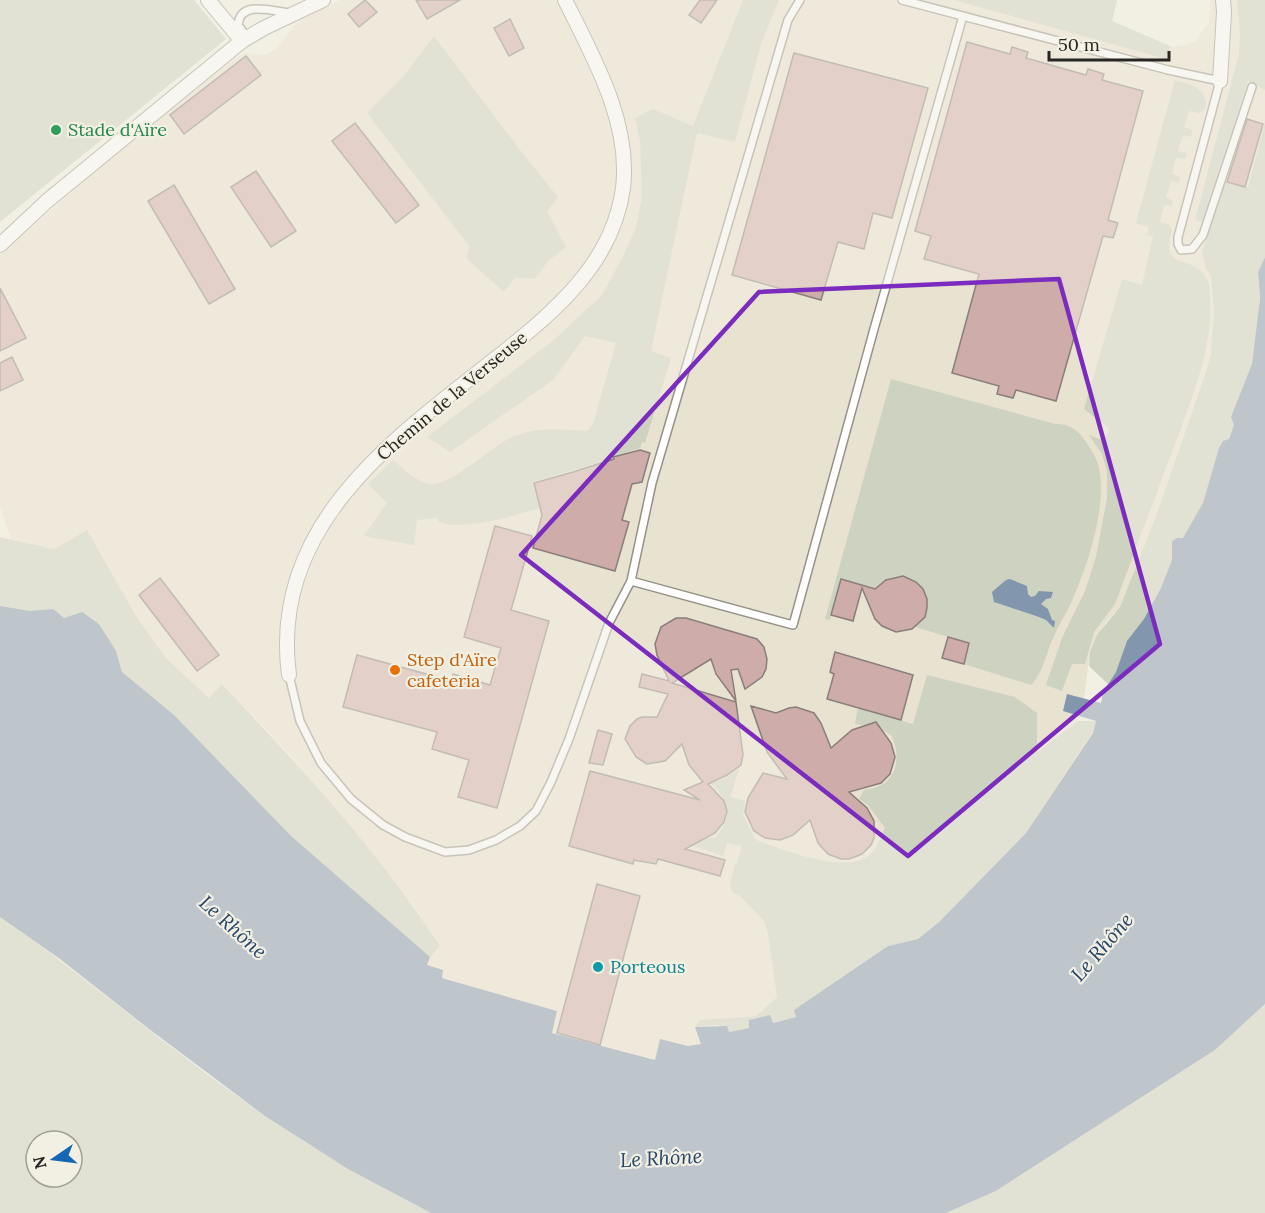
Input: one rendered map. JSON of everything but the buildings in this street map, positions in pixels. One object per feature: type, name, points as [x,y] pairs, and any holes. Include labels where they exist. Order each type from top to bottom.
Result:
[{"type":"street","points":[[208,0],[245,39]]},
{"type":"street","points":[[0,245],[47,201],[245,39],[323,0]]},
{"type":"street","name":"Chemin de la Verseuse","points":[[289,675],[287,620],[293,594],[312,542],[339,498],[362,472],[422,416],[555,309],[586,274],[599,256],[612,231],[623,188],[621,141],[606,85],[565,0]]},
{"type":"street","points":[[1220,81],[1224,12],[1222,0]]},
{"type":"lane","name":"Chemin de la Verseuse","points":[[289,675],[295,705],[310,745],[321,763],[351,799],[382,825],[405,837],[446,852],[469,850],[496,840],[520,826],[536,811],[569,738],[609,623],[631,581],[652,483],[710,283],[788,20],[800,0]]},
{"type":"lane","points":[[902,0],[1168,70],[1220,81],[1178,237],[1181,250],[1192,249],[1203,235],[1252,87]]},
{"type":"lane","points":[[245,39],[237,25],[238,17],[243,10],[260,6],[295,13]]},
{"type":"lane","points":[[631,581],[793,626],[963,16]]},
{"type":"highlighted area","points":[[1059,279],[1160,644],[908,856],[521,555],[759,292]]},
{"type":"shaded area","points":[[340,0],[1117,0],[1112,21],[1173,47],[1196,41],[1209,23],[1211,0],[1254,0],[1248,81],[1265,90],[1265,122],[1245,198],[1265,257],[1211,276],[1214,310],[1211,353],[1206,372],[1155,519],[1120,607],[1106,622],[1090,652],[1084,698],[1097,721],[1080,716],[1078,721],[1036,752],[756,1016],[700,1020],[701,1044],[680,1045],[655,1060],[552,1033],[557,1011],[441,978],[427,965],[439,945],[413,905],[292,757],[223,684],[210,698],[165,657],[136,616],[86,530],[54,549],[11,539],[0,507],[0,255],[114,155],[231,61],[245,53],[264,55],[275,50],[297,23]]},
{"type":"green space","name":"Stade d'Aïre","points":[[0,0],[194,0],[226,39],[0,222]]},
{"type":"green space","points":[[743,0],[779,0],[761,44],[735,142],[697,133],[651,351],[671,358],[645,443],[642,442],[640,448],[611,457],[611,459],[533,482],[540,508],[476,524],[450,524],[439,522],[438,518],[417,520],[414,545],[364,536],[387,503],[368,484],[393,460],[410,475],[421,481],[431,484],[440,483],[460,473],[502,443],[519,434],[548,429],[587,431],[593,424],[616,343],[585,336],[553,380],[450,452],[427,437],[555,339],[602,295],[636,228],[642,196],[640,140],[635,118],[653,109],[693,126]]},
{"type":"green space","points":[[954,0],[1117,0],[1112,21],[1170,46],[1166,59]]},
{"type":"green space","points":[[1237,0],[1265,0],[1265,90],[1248,81],[1202,222],[1195,220],[1239,54]]},
{"type":"green space","points":[[434,36],[558,197],[547,211],[566,247],[548,261],[535,279],[515,278],[504,292],[466,258],[470,247],[367,113],[403,77]]},
{"type":"green space","points":[[1175,80],[1197,88],[1204,96],[1206,108],[1199,113],[1189,111],[1184,127],[1192,130],[1191,137],[1183,135],[1178,151],[1187,153],[1185,159],[1176,158],[1172,174],[1180,177],[1179,183],[1171,181],[1166,197],[1173,201],[1172,206],[1164,205],[1160,222],[1169,225],[1172,230],[1169,244],[1170,253],[1174,258],[1195,267],[1202,272],[1208,282],[1210,313],[1208,339],[1191,401],[1115,604],[1094,632],[1085,664],[1072,664],[1062,691],[1046,685],[1062,638],[1085,591],[1096,557],[1107,498],[1107,471],[1102,454],[1089,435],[1105,441],[1109,428],[1084,409],[1122,279],[1142,285],[1153,236],[1147,235],[1149,227],[1136,223]]},
{"type":"green space","points":[[1265,122],[1265,257],[1258,272],[1265,392],[1194,553],[1103,692],[1108,684],[1089,666],[1090,652],[1097,635],[1120,607],[1155,519],[1211,353],[1214,310],[1211,278],[1202,251],[1225,182],[1248,187]]},
{"type":"green space","points":[[891,379],[1055,424],[1066,425],[1082,436],[1096,459],[1101,490],[1093,540],[1071,603],[1051,642],[1042,668],[1031,685],[964,664],[969,643],[915,627],[924,616],[927,604],[925,593],[919,584],[910,578],[899,577],[887,580],[876,589],[841,580],[830,620],[825,619]]},
{"type":"green space","points":[[87,530],[136,616],[165,657],[209,698],[222,684],[309,778],[365,843],[440,946],[430,957],[0,622],[0,537],[54,549]]},
{"type":"green space","points":[[927,675],[1015,697],[1037,713],[1037,752],[1078,721],[1097,721],[1093,732],[1026,833],[939,922],[918,939],[888,946],[796,1017],[773,1023],[749,1020],[749,1028],[729,1032],[718,1025],[695,1027],[700,1020],[756,1016],[777,997],[768,934],[764,921],[740,896],[733,893],[731,888],[730,883],[742,846],[727,843],[723,856],[664,836],[698,840],[716,837],[725,823],[727,809],[722,796],[710,783],[720,781],[739,769],[730,797],[745,801],[743,815],[756,840],[816,859],[833,862],[862,860],[872,853],[885,828],[868,805],[859,799],[864,790],[874,788],[889,779],[896,764],[896,755],[892,736],[881,729],[855,724],[858,708],[913,724]]},
{"type":"green space","points":[[0,917],[198,1068],[266,1116],[347,1167],[431,1213],[0,1213]]},
{"type":"green space","points":[[1265,1004],[1265,1213],[946,1213],[996,1191],[1215,1050]]},
{"type":"water","name":"Le Rhône","points":[[1265,257],[1265,1004],[1215,1050],[996,1191],[946,1213],[431,1213],[348,1169],[265,1116],[60,959],[0,917],[0,606],[30,611],[53,609],[64,618],[82,612],[99,624],[116,651],[122,672],[174,715],[290,835],[430,957],[427,965],[443,970],[442,978],[557,1011],[552,1033],[655,1060],[660,1039],[688,1046],[701,1044],[695,1027],[727,1026],[729,1032],[749,1028],[749,1020],[770,1015],[773,1023],[796,1017],[794,1010],[888,946],[918,939],[939,922],[1026,833],[1093,733],[1096,721],[1063,711],[1067,694],[1101,703],[1103,692],[1116,672],[1127,641],[1144,619],[1161,588],[1172,560],[1172,541],[1183,538],[1203,503],[1219,448],[1223,441],[1229,439],[1234,425],[1231,417],[1252,364],[1260,299],[1258,272]]},
{"type":"water","points":[[1010,579],[1027,586],[1031,597],[1039,591],[1053,592],[1051,598],[1041,604],[1048,609],[1052,620],[1055,621],[1054,628],[1046,620],[994,602],[992,592]]},
{"type":"place","name":"Stade d'Aïre","points":[[56,130]]},
{"type":"place","name":"Step d'Aïre cafeteria","points":[[395,670]]},
{"type":"place","name":"Porteous","points":[[598,967]]}]
